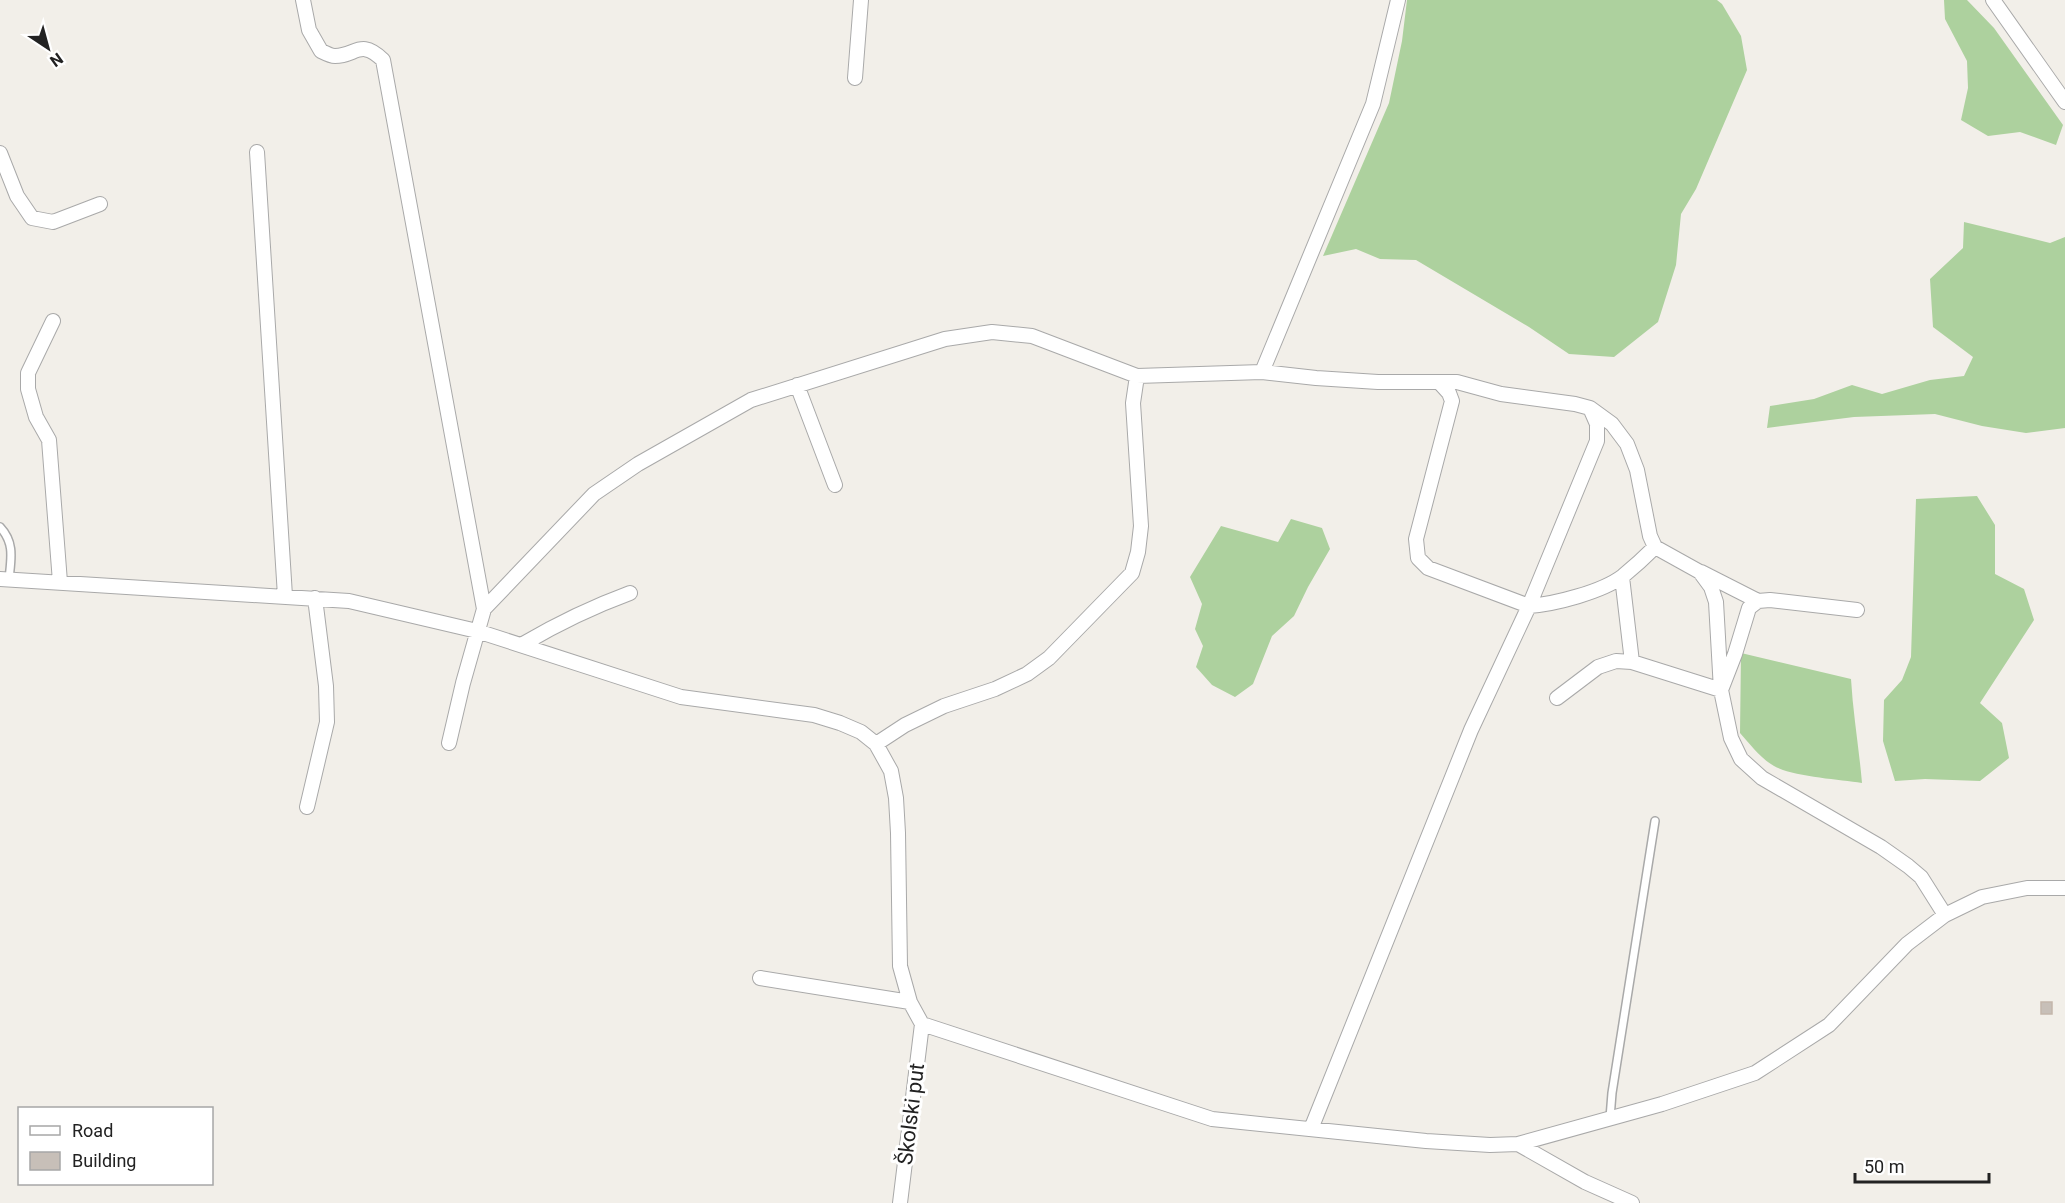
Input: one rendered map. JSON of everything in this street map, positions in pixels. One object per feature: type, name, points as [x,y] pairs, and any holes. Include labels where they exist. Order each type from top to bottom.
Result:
[{"type":"street","points":[[303,0],[309,30],[321,51],[334,56],[361,48],[375,52],[383,60],[484,609]]},
{"type":"street","points":[[855,78],[861,0]]},
{"type":"street","points":[[1262,372],[1373,104],[1398,0]]},
{"type":"street","points":[[1993,0],[2065,102]]},
{"type":"street","points":[[257,152],[285,596]]},
{"type":"street","points":[[0,153],[17,196],[32,218],[52,222],[100,204]]},
{"type":"street","points":[[53,321],[28,373],[28,388],[36,417],[49,440],[60,582]]},
{"type":"street","points":[[449,743],[484,609],[594,494],[638,464],[751,400],[945,339],[992,332],[1032,336],[1137,376],[1262,372],[1368,381],[1457,382],[1501,394],[1590,408],[1612,424],[1627,444],[1637,470],[1650,536],[1655,547],[1758,600],[1857,610]]},
{"type":"street","points":[[876,744],[905,725],[944,706],[995,689],[1028,674],[1049,658],[1132,573],[1138,552],[1141,526],[1133,403],[1137,376]]},
{"type":"street","points":[[1439,382],[1449,393],[1452,408],[1416,539],[1418,558],[1428,568],[1529,606],[1545,605],[1587,592],[1622,577],[1655,547]]},
{"type":"street","points":[[797,384],[835,485]]},
{"type":"street","points":[[1311,1129],[1471,730],[1529,606],[1597,441],[1597,424],[1590,408]]},
{"type":"street","points":[[1700,572],[1711,587],[1716,602],[1721,690],[1731,738],[1741,759],[1762,778],[1881,847],[1908,866],[1921,877],[1945,915]]},
{"type":"street","points":[[1622,577],[1632,662]]},
{"type":"street","points":[[4,579],[350,601],[522,644],[681,697],[813,715],[861,732],[876,744],[891,771],[896,798],[898,833],[900,966],[910,1002],[922,1024],[1212,1119],[1426,1141],[1490,1145],[1518,1144],[1662,1104],[1755,1073],[1830,1025],[1907,944],[1945,915],[1982,897],[2028,888],[2065,888]]},
{"type":"street","points":[[522,644],[554,625],[630,593]]},
{"type":"street","points":[[307,807],[327,722],[326,686],[315,598]]},
{"type":"street","points":[[1721,690],[1749,608],[1758,600]]},
{"type":"street","points":[[1557,698],[1598,667],[1616,661],[1632,662],[1721,690]]},
{"type":"street","points":[[760,978],[910,1002]]},
{"type":"street","name":"Školski put","points":[[900,1203],[922,1024]]},
{"type":"street","points":[[1518,1144],[1585,1182],[1632,1203]]},
{"type":"lane","points":[[0,527],[10,540],[12,550],[4,579]]},
{"type":"lane","points":[[1610,1118],[1655,821]]},
{"type":"green space","points":[[1407,0],[1717,0],[1722,4],[1741,36],[1747,70],[1696,189],[1681,214],[1676,265],[1658,322],[1614,357],[1569,354],[1529,327],[1416,260],[1380,259],[1356,249],[1323,256],[1389,103],[1402,41]]},
{"type":"green space","points":[[1944,0],[1967,0],[1994,28],[2063,125],[2056,145],[2020,132],[1988,136],[1961,120],[1968,88],[1967,61],[1945,19]]},
{"type":"green space","points":[[1964,222],[2050,243],[2065,237],[2065,428],[2026,433],[1982,426],[1935,414],[1854,417],[1767,428],[1770,406],[1814,399],[1852,385],[1882,394],[1930,380],[1964,376],[1973,357],[1933,327],[1930,279],[1963,248]]},
{"type":"green space","points":[[1977,496],[1995,525],[1995,574],[2024,589],[2034,620],[1980,703],[2002,723],[2009,758],[1980,781],[1925,779],[1895,781],[1883,741],[1884,700],[1902,680],[1911,657],[1916,499]]},
{"type":"green space","points":[[1291,519],[1322,528],[1330,549],[1294,616],[1272,636],[1253,684],[1235,697],[1212,685],[1196,667],[1203,646],[1195,629],[1202,604],[1190,577],[1221,526],[1278,542]]},
{"type":"green space","points":[[1741,653],[1851,679],[1862,783],[1783,770],[1769,763],[1756,751],[1740,733]]},
{"type":"building","points":[[2041,1002],[2052,1002],[2052,1014],[2041,1014]]}]
